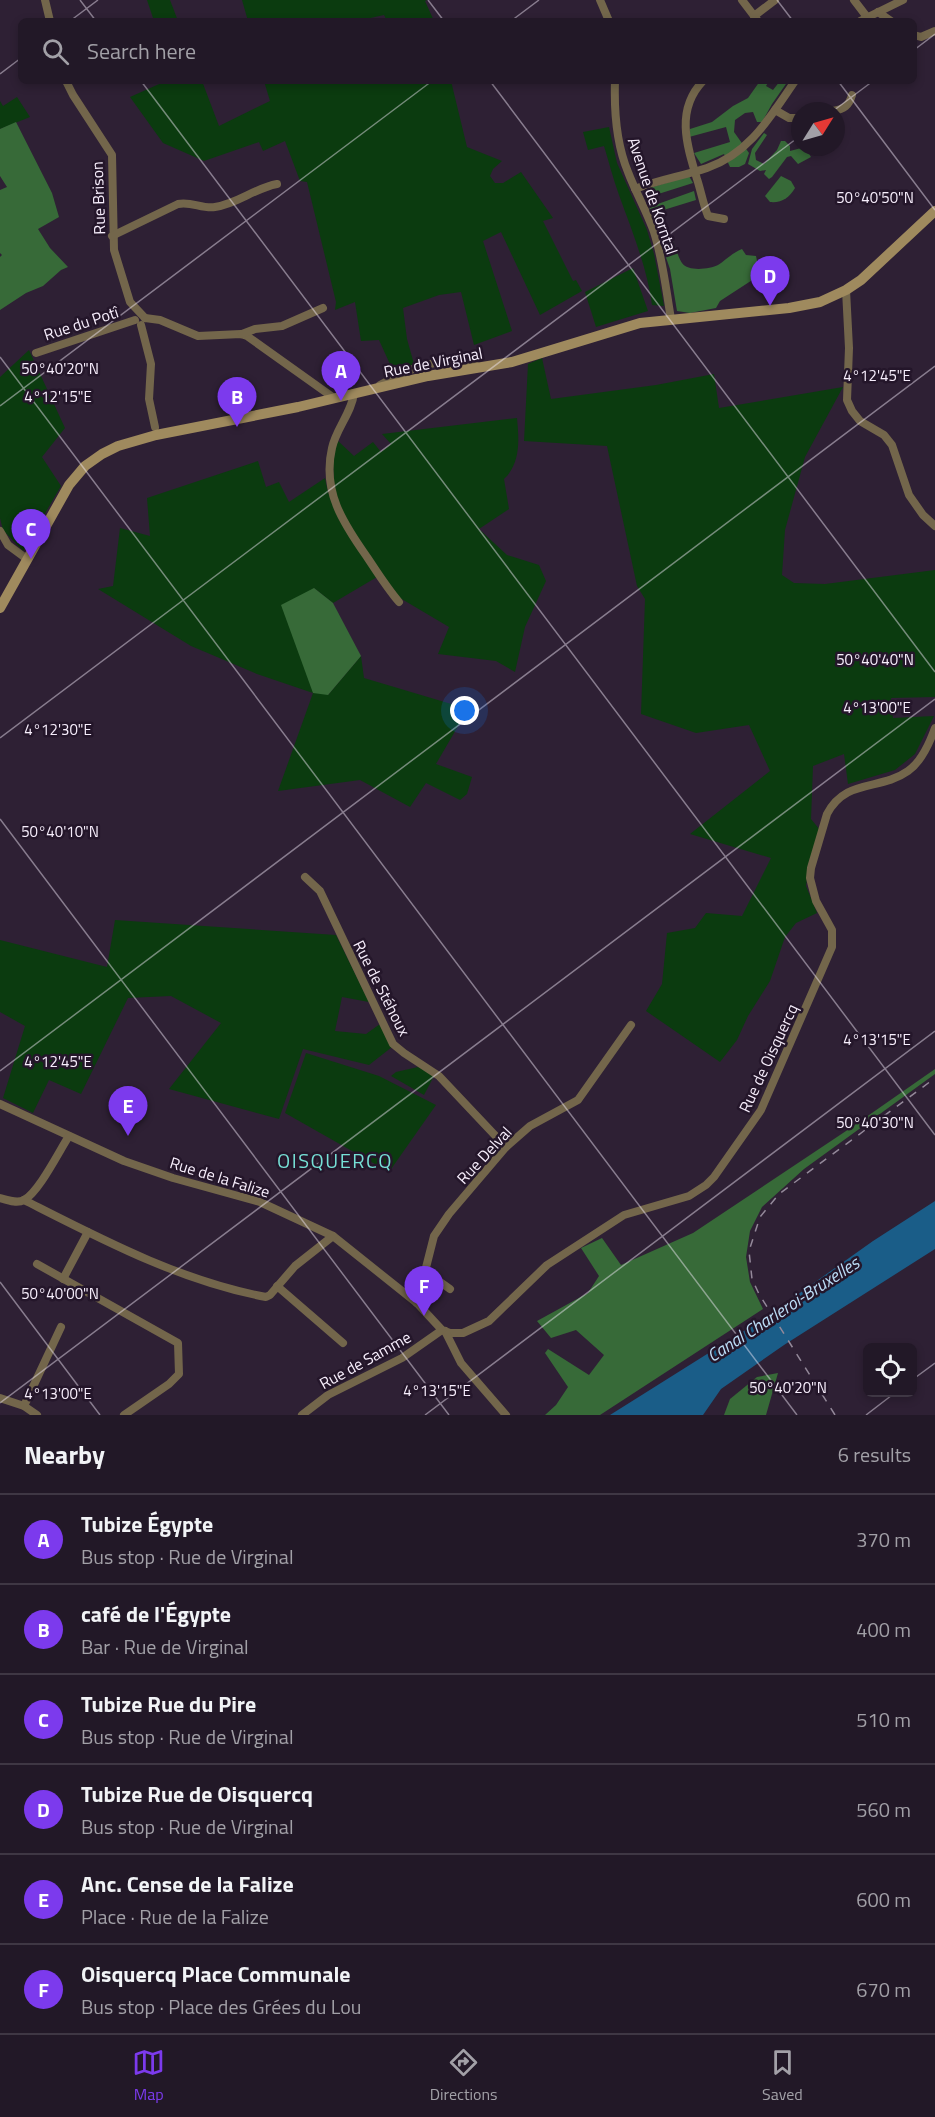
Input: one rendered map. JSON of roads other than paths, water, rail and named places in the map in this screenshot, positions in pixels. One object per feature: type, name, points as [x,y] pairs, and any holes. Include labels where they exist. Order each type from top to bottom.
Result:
[{"type":"street","points":[[45,0],[49,18]]},
{"type":"street","points":[[600,0],[608,18]]},
{"type":"street","points":[[742,0],[756,18],[775,0]]},
{"type":"street","points":[[854,0],[863,18]]},
{"type":"street","points":[[866,18],[903,0]]},
{"type":"street","points":[[878,12],[887,18]]},
{"type":"street","points":[[917,36],[921,37],[935,31]]},
{"type":"street","name":"Rue Brison","points":[[68,84],[112,155],[112,236],[130,302],[143,319],[198,336],[242,334],[255,329],[282,326],[323,308]]},
{"type":"street","name":"Avenue de Korntal","points":[[615,84],[615,122],[622,153],[654,231],[671,319]]},
{"type":"street","points":[[701,84],[690,101],[685,115],[684,132],[708,216],[724,219]]},
{"type":"street","points":[[635,189],[719,164],[741,150],[759,132],[793,84]]},
{"type":"street","points":[[845,106],[850,103],[852,95]]},
{"type":"street","points":[[775,110],[791,118]]},
{"type":"street","points":[[112,236],[178,204],[186,202],[213,208],[262,187],[277,184]]},
{"type":"street","name":"Rue de Virginal","points":[[0,608],[69,485],[83,468],[118,446],[428,376],[512,362],[621,328],[671,319],[805,306],[834,297],[872,271],[935,211]]},
{"type":"street","points":[[846,290],[849,348],[847,400],[852,411],[860,420],[884,435],[892,445],[909,495],[923,515],[935,526]]},
{"type":"street","points":[[143,319],[152,364],[149,399],[155,427]]},
{"type":"street","name":"Rue du Potî","points":[[36,353],[143,319]]},
{"type":"street","points":[[242,334],[334,398]]},
{"type":"street","points":[[354,393],[331,449],[329,472],[332,498],[342,521],[399,602]]},
{"type":"street","points":[[0,531],[8,544],[27,560]]},
{"type":"street","name":"Rue de Oisquercq","points":[[443,1331],[463,1333],[489,1321],[537,1273],[624,1215],[689,1196],[714,1177],[761,1110],[832,947],[832,930],[816,902],[810,878],[827,814],[831,806],[853,789],[900,776],[910,770],[928,745],[935,728]]},
{"type":"street","name":"Rue de Stéhoux","points":[[305,877],[313,882],[320,891],[393,1044],[439,1076],[506,1147]]},
{"type":"street","name":"Rue Delval","points":[[417,1303],[434,1236],[449,1214],[506,1147],[530,1126],[578,1100],[631,1025]]},
{"type":"street","name":"Rue de la Falize","points":[[0,1104],[150,1170],[260,1202],[333,1236],[417,1303],[443,1331],[461,1363],[506,1415]]},
{"type":"street","points":[[0,1198],[17,1202],[24,1200],[38,1185],[69,1136]]},
{"type":"street","points":[[24,1200],[154,1262],[231,1289],[266,1297],[295,1266],[333,1236]]},
{"type":"street","points":[[63,1279],[88,1232]]},
{"type":"street","points":[[37,1264],[178,1343],[179,1374],[170,1383],[124,1415]]},
{"type":"street","points":[[426,1272],[450,1288]]},
{"type":"street","points":[[277,1286],[342,1343]]},
{"type":"street","points":[[24,1406],[61,1327]]},
{"type":"street","name":"Rue de Samme","points":[[302,1415],[328,1395],[402,1358],[443,1331]]},
{"type":"street","points":[[0,1398],[24,1406],[37,1415]]},
{"type":"water","name":"Canal Charleroi-Bruxelles","points":[[935,1201],[935,1249],[784,1345],[721,1389],[703,1415],[610,1415],[766,1317],[873,1241]]},
{"type":"railway","points":[[835,1415],[759,1294],[752,1279],[749,1251],[760,1217],[779,1194],[935,1078]]},
{"type":"place","name":"Tubize Rue de Oisquercq","points":[[770,306]]},
{"type":"place","name":"Tubize Égypte","points":[[341,401]]},
{"type":"place","name":"café de l'Égypte","points":[[237,427]]},
{"type":"place","name":"Tubize Rue du Pire","points":[[31,559]]},
{"type":"place","name":"Anc. Cense de la Falize","points":[[128,1136]]},
{"type":"place","name":"Oisquercq Place Communale","points":[[424,1316]]},
{"type":"district","name":"OISQUERCQ","points":[[335,1160]]}]
